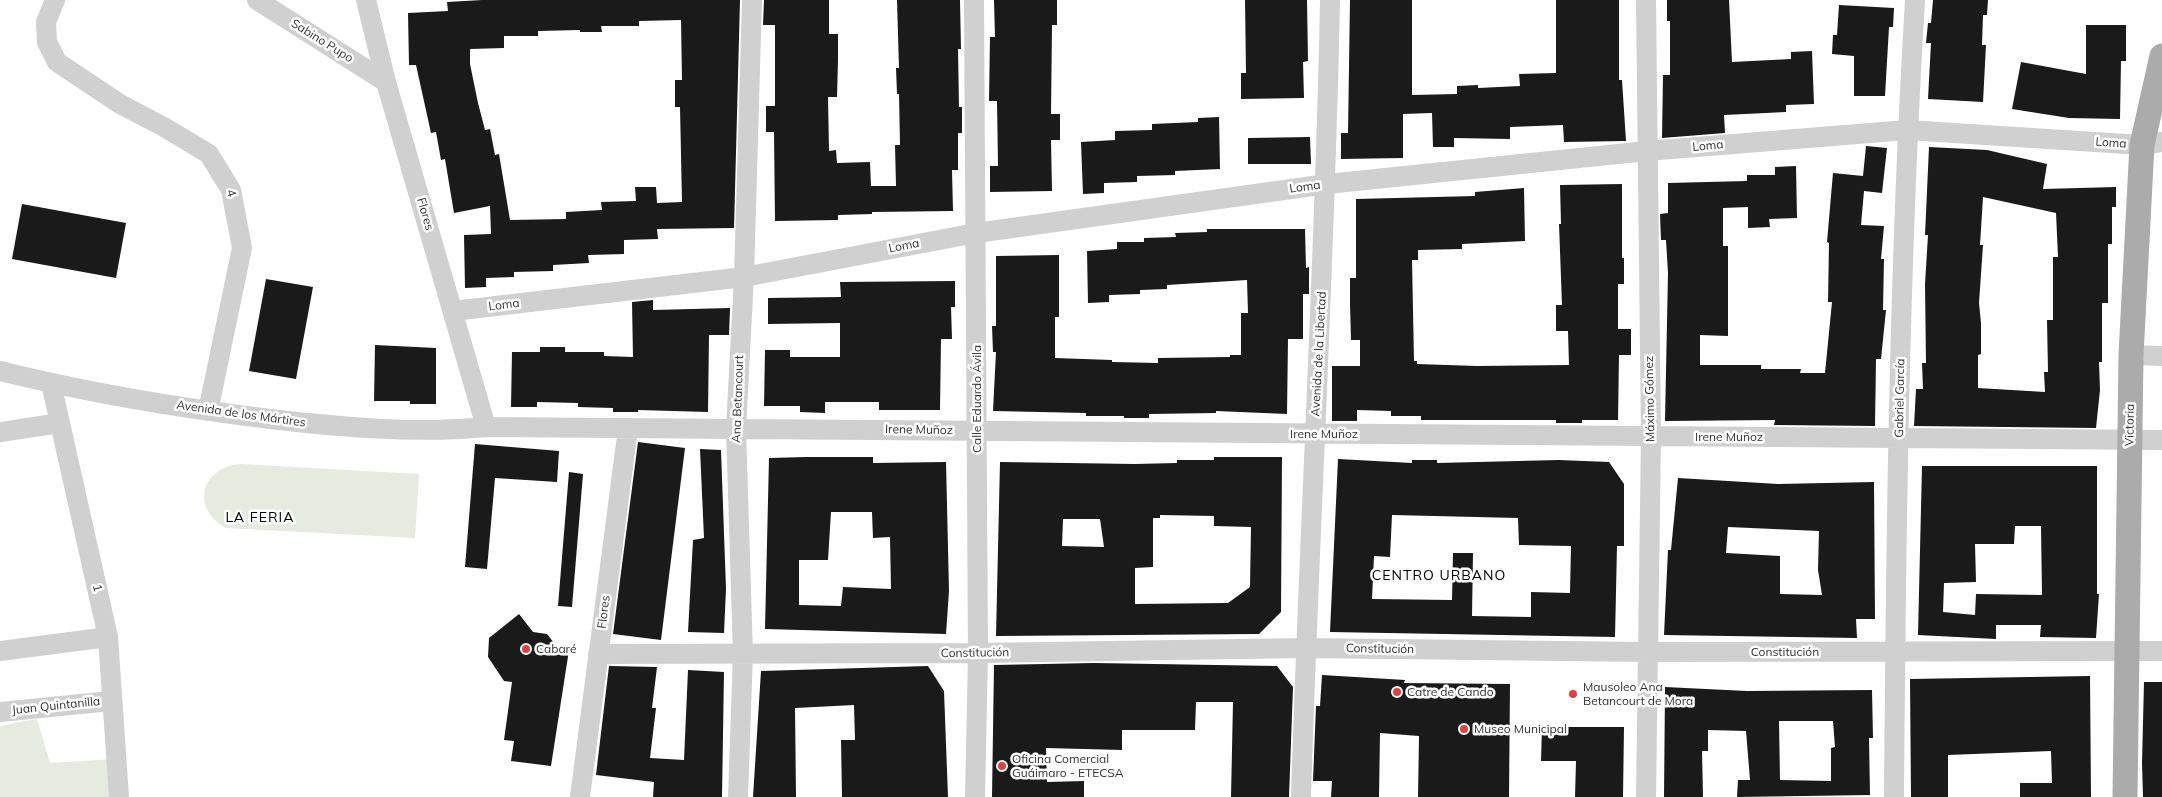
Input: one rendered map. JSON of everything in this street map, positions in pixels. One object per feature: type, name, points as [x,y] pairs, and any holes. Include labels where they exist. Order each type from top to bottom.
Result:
[{"type":"main road","name":"Victoria","points":[[2125,797],[2131,355],[2162,56]]},
{"type":"street","name":"4","points":[[55,0],[46,22],[47,42],[57,62],[120,104],[164,126],[208,154],[231,190],[242,248],[208,411]]},
{"type":"street","name":"Sabino Pupo","points":[[257,0],[386,82]]},
{"type":"street","name":"Flores","points":[[366,0],[386,82],[486,427]]},
{"type":"street","name":"Ana Betancourt","points":[[738,797],[743,654],[736,428],[744,277],[752,0]]},
{"type":"street","name":"Calle Eduardo Ávila","points":[[974,0],[978,653],[975,797]]},
{"type":"street","name":"Avenida de la Libertad","points":[[1302,797],[1305,648],[1327,184],[1330,0]]},
{"type":"street","name":"Máximo Gómez","points":[[1646,0],[1646,151],[1651,436],[1646,652],[1646,797]]},
{"type":"street","name":"Gabriel García","points":[[1894,797],[1899,438],[1907,130],[1914,0]]},
{"type":"street","name":"Loma","points":[[453,311],[744,277],[976,233],[1327,184],[1646,151],[1907,130],[2152,144]]},
{"type":"street","points":[[2131,355],[2162,356]]},
{"type":"street","name":"Avenida de los Mártires","points":[[0,371],[51,384],[208,411],[324,425],[449,430],[486,427]]},
{"type":"street","name":"1","points":[[51,384],[108,637],[118,797]]},
{"type":"street","points":[[0,432],[60,423]]},
{"type":"street","name":"Irene Muñoz","points":[[486,427],[2162,440]]},
{"type":"street","name":"Flores","points":[[580,797],[628,428]]},
{"type":"street","points":[[0,651],[108,637]]},
{"type":"street","name":"Constitución","points":[[598,654],[978,653],[1305,648],[1646,652],[2162,651]]},
{"type":"street","name":"Juan Quintanilla","points":[[0,712],[111,700]]},
{"type":"shaded area","points":[[241,464],[419,474],[415,538],[226,528],[215,520],[208,510],[204,500],[205,490],[209,480],[217,472],[227,467]]},
{"type":"shaded area","points":[[37,719],[50,763],[114,759],[118,797],[0,797],[0,726]]},
{"type":"building","points":[[482,0],[740,0],[734,228],[657,229],[658,239],[624,240],[624,254],[588,255],[589,263],[553,265],[553,271],[514,272],[514,277],[486,278],[486,287],[465,288],[464,235],[491,234],[490,206],[454,213],[445,159],[441,160],[436,132],[431,133],[416,65],[409,65],[408,13],[448,11],[447,2]],"holes":[[[681,20],[682,80],[675,80],[675,107],[680,107],[682,202],[657,203],[656,187],[635,187],[636,201],[601,202],[602,210],[566,212],[566,219],[510,220],[499,154],[495,155],[490,129],[485,130],[478,103],[470,64],[470,49],[504,48],[504,36],[538,36],[538,31],[580,30],[580,32],[602,32],[601,26],[639,26],[639,21]]]},
{"type":"building","points":[[764,0],[829,0],[829,34],[838,34],[838,60],[837,97],[828,97],[829,151],[836,150],[837,163],[870,162],[871,186],[896,186],[895,145],[900,145],[899,94],[897,94],[896,68],[899,68],[897,0],[960,0],[961,49],[958,49],[959,107],[962,107],[962,133],[958,133],[958,170],[952,170],[953,211],[872,212],[872,214],[838,215],[838,220],[775,221],[774,132],[766,132],[766,106],[775,106],[775,25],[763,25]]},
{"type":"building","points":[[994,0],[1057,0],[1057,25],[1052,25],[1051,114],[1060,114],[1060,140],[1051,140],[1052,191],[990,192],[990,166],[998,166],[997,101],[989,101],[990,37],[995,37]]},
{"type":"building","points":[[1245,0],[1307,0],[1308,61],[1303,62],[1304,98],[1241,99],[1241,73],[1246,73]]},
{"type":"building","points":[[1350,0],[1412,0],[1412,95],[1457,94],[1457,86],[1478,85],[1478,88],[1520,86],[1519,74],[1556,73],[1556,0],[1619,0],[1619,80],[1622,80],[1626,141],[1564,142],[1563,125],[1510,127],[1510,139],[1454,138],[1454,147],[1433,147],[1432,113],[1403,114],[1403,158],[1341,159],[1341,133],[1348,133]]},
{"type":"building","points":[[1667,0],[1729,0],[1732,62],[1791,59],[1791,52],[1812,51],[1814,104],[1786,105],[1786,112],[1724,115],[1725,133],[1662,138],[1663,75],[1670,75],[1670,21],[1667,21]]},
{"type":"building","points":[[1933,0],[1988,0],[1987,15],[1983,15],[1982,45],[1986,45],[1983,102],[1928,99],[1931,43],[1926,43],[1928,23],[1931,23]]},
{"type":"building","points":[[1839,5],[1894,8],[1893,27],[1889,27],[1885,96],[1854,96],[1854,56],[1832,54],[1833,35],[1837,35]]},
{"type":"building","points":[[2086,25],[2126,25],[2126,61],[2121,61],[2120,119],[2069,118],[2012,109],[2021,62],[2086,74]]},
{"type":"building","points":[[1219,117],[1220,169],[1175,171],[1175,175],[1137,176],[1137,182],[1104,183],[1104,193],[1083,194],[1081,142],[1115,140],[1115,131],[1152,130],[1152,124],[1198,122],[1198,118]]},
{"type":"building","points":[[1310,137],[1311,164],[1248,164],[1248,138]]},
{"type":"building","points":[[1866,146],[1887,148],[1882,193],[1864,191],[1861,225],[1884,226],[1881,259],[1884,259],[1883,310],[1886,310],[1881,359],[1876,359],[1875,426],[1774,425],[1775,420],[1665,421],[1668,273],[1666,240],[1661,240],[1660,214],[1668,213],[1668,183],[1747,181],[1747,175],[1775,175],[1775,167],[1796,166],[1797,218],[1769,219],[1770,227],[1748,228],[1748,207],[1723,208],[1723,246],[1728,246],[1728,336],[1700,335],[1700,365],[1761,365],[1761,369],[1801,369],[1800,373],[1825,373],[1832,302],[1828,302],[1829,243],[1827,242],[1833,173],[1863,176]]},
{"type":"building","points":[[1929,147],[1987,150],[2047,164],[2043,189],[2116,187],[2116,207],[2112,207],[2112,244],[2108,244],[2108,303],[2102,303],[2102,362],[2099,362],[2100,390],[2096,428],[1914,426],[1916,389],[1923,389],[1922,363],[1926,363],[1925,284],[1928,235],[1925,235]],"holes":[[[1983,197],[2056,213],[2058,257],[2053,257],[2053,320],[2047,320],[2048,372],[2044,372],[2045,392],[1978,388],[1978,355],[1981,354],[1979,303],[1983,245],[1980,245]]]},
{"type":"building","points":[[1622,184],[1624,284],[1618,284],[1618,329],[1631,329],[1631,355],[1619,355],[1618,420],[1582,420],[1582,423],[1556,423],[1556,420],[1421,420],[1421,416],[1391,416],[1391,411],[1357,410],[1357,421],[1332,421],[1332,366],[1360,366],[1360,340],[1351,340],[1350,304],[1350,278],[1356,278],[1356,199],[1475,196],[1475,192],[1524,188],[1525,241],[1462,244],[1462,249],[1418,250],[1418,260],[1412,260],[1414,361],[1417,361],[1417,364],[1477,366],[1569,365],[1568,331],[1556,331],[1556,305],[1562,305],[1559,224],[1561,224],[1560,185]]},
{"type":"building","points":[[22,204],[126,223],[116,278],[12,259]]},
{"type":"building","points":[[1207,229],[1305,229],[1306,268],[1309,267],[1309,294],[1303,294],[1303,339],[1288,339],[1287,414],[1216,411],[1216,413],[1149,414],[1149,418],[1124,418],[1124,416],[1086,416],[1086,413],[993,411],[996,352],[993,352],[992,326],[996,326],[996,256],[1059,255],[1059,317],[1055,317],[1055,358],[1158,363],[1158,358],[1230,357],[1230,355],[1241,355],[1241,313],[1248,313],[1247,280],[1167,285],[1167,289],[1140,290],[1140,294],[1109,295],[1109,302],[1088,303],[1087,251],[1117,249],[1117,242],[1144,242],[1144,238],[1176,237],[1175,233],[1207,232]]},
{"type":"building","points":[[266,279],[313,287],[296,379],[249,371]]},
{"type":"building","points":[[955,281],[955,307],[951,307],[952,339],[941,339],[940,410],[879,410],[879,402],[825,402],[825,413],[800,412],[800,406],[764,406],[765,350],[790,350],[790,357],[840,357],[840,323],[768,324],[768,298],[841,297],[840,282]]},
{"type":"building","points":[[653,300],[653,310],[730,308],[729,335],[709,335],[708,412],[638,410],[638,412],[613,412],[613,408],[578,407],[578,403],[537,402],[537,407],[511,407],[512,352],[540,352],[540,347],[565,347],[565,352],[604,352],[604,356],[633,357],[632,302]]},
{"type":"building","points":[[375,345],[436,348],[436,404],[410,404],[410,401],[374,401]]},
{"type":"building","points":[[638,442],[685,448],[661,640],[613,634]]},
{"type":"building","points":[[475,444],[559,451],[557,482],[495,478],[487,569],[465,567]]},
{"type":"building","points":[[700,449],[721,450],[726,589],[724,633],[688,632],[693,540],[704,538]]},
{"type":"building","points":[[873,457],[873,463],[946,462],[949,591],[946,634],[765,629],[769,458]],"holes":[[[831,512],[872,512],[873,538],[890,537],[891,589],[843,587],[841,606],[799,605],[799,560],[828,560]]]},
{"type":"building","points":[[1214,457],[1282,457],[1281,612],[1259,634],[996,636],[1000,462],[1135,464],[1177,463],[1177,460],[1214,460]],"holes":[[[1160,515],[1214,516],[1214,526],[1251,527],[1250,587],[1228,603],[1135,604],[1135,568],[1153,567],[1153,518],[1160,518]],[[1063,519],[1100,519],[1104,547],[1062,546]]]},
{"type":"building","points":[[1338,459],[1412,463],[1412,460],[1437,460],[1437,463],[1559,460],[1609,462],[1624,484],[1624,546],[1617,546],[1615,637],[1330,632]],"holes":[[[1392,515],[1518,518],[1519,545],[1571,546],[1570,593],[1531,592],[1531,617],[1472,616],[1473,553],[1453,553],[1452,600],[1372,599],[1374,556],[1390,557]]]},
{"type":"building","points":[[1922,466],[2097,466],[2097,594],[2099,594],[2096,638],[2040,637],[2041,625],[1996,625],[1996,639],[1918,635]],"holes":[[[2015,526],[2041,526],[2042,595],[1976,594],[1975,615],[1943,612],[1944,583],[1976,582],[1975,544],[2014,544]]]},
{"type":"building","points":[[569,472],[583,474],[572,607],[558,606]]},
{"type":"building","points":[[1678,478],[1778,484],[1874,482],[1875,619],[1856,619],[1857,638],[1664,635],[1668,550],[1671,550]],"holes":[[[1728,527],[1819,531],[1818,570],[1822,595],[1780,594],[1780,556],[1726,553]]]},
{"type":"building","points":[[519,614],[533,632],[547,634],[558,648],[569,650],[551,766],[511,761],[514,741],[504,740],[512,682],[504,681],[488,657],[489,638]]},
{"type":"building","points":[[1094,663],[1277,666],[1293,687],[1289,797],[1231,797],[1233,702],[1196,702],[1195,730],[1122,730],[1122,750],[1046,748],[1047,782],[1084,781],[1084,797],[992,797],[994,665]]},
{"type":"building","points":[[609,666],[657,667],[652,708],[656,708],[650,758],[684,760],[688,670],[724,672],[722,797],[653,797],[654,782],[596,775]]},
{"type":"building","points":[[928,666],[944,691],[948,797],[842,797],[841,740],[855,740],[854,705],[795,708],[796,797],[753,797],[761,671]]},
{"type":"building","points":[[1322,675],[1405,680],[1404,683],[1510,684],[1509,797],[1418,797],[1419,736],[1380,733],[1379,797],[1331,797],[1332,781],[1313,781],[1316,706],[1320,706]]},
{"type":"building","points":[[2090,676],[2091,797],[2020,797],[2020,783],[2052,783],[2051,751],[1948,755],[1948,797],[1911,797],[1910,679]]},
{"type":"building","points":[[2144,682],[2162,682],[2162,797],[2143,797]]},
{"type":"building","points":[[1665,687],[1747,691],[1872,690],[1873,738],[1869,738],[1870,795],[1737,797],[1738,780],[1750,780],[1746,731],[1708,730],[1708,751],[1702,751],[1703,797],[1664,797]],"holes":[[[1779,721],[1833,721],[1835,747],[1831,748],[1831,781],[1780,780]]]},
{"type":"building","points":[[1542,727],[1624,727],[1623,797],[1575,797],[1576,761],[1541,761]]},
{"type":"place","name":"Cabaré","points":[[526,649]]},
{"type":"place","name":"Catre de Cando","points":[[1397,692]]},
{"type":"place","name":"Mausoleo Ana Betancourt de Mora","points":[[1573,694]]},
{"type":"place","name":"Museo Municipal","points":[[1464,729]]},
{"type":"place","name":"Oficina Comercial Guáimaro - ETECSA","points":[[1002,766]]},
{"type":"district","name":"LA FERIA","points":[[260,518]]},
{"type":"district","name":"CENTRO URBANO","points":[[1439,576]]}]
